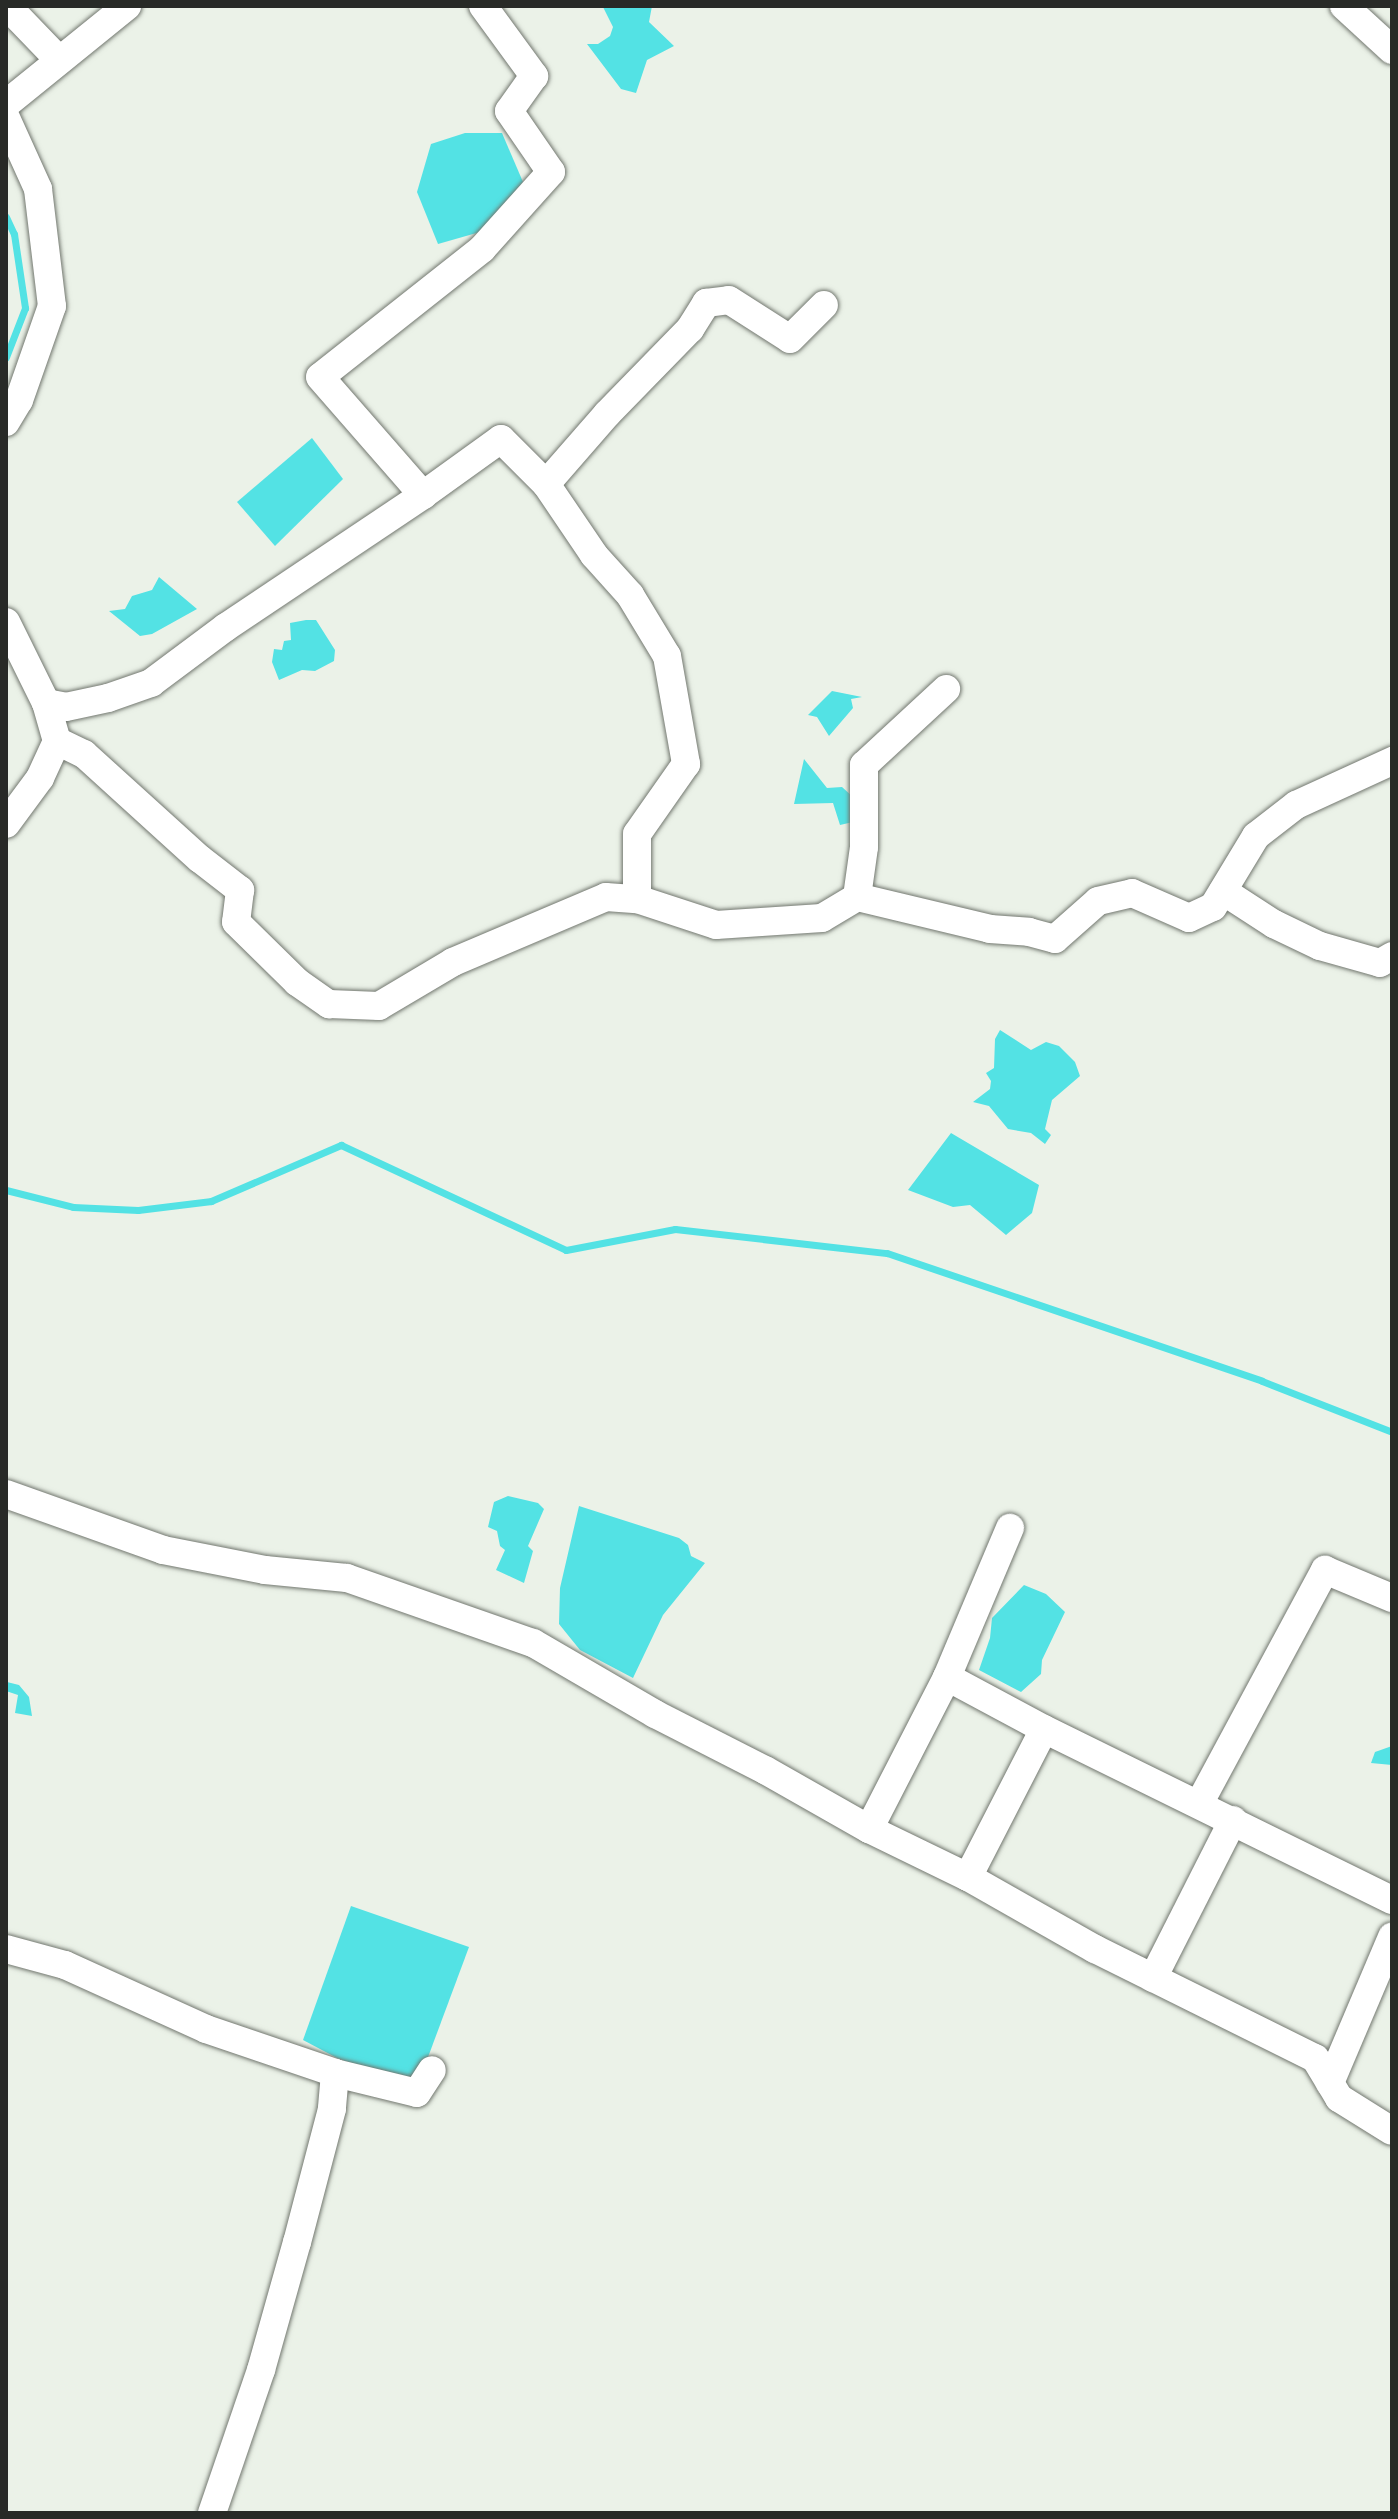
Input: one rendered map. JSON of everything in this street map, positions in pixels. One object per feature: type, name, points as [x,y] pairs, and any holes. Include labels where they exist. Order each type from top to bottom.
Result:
[{"type":"street","points":[[7,6],[58,59]]},
{"type":"street","points":[[6,104],[127,6]]},
{"type":"street","points":[[423,495],[320,377],[482,249],[551,172],[509,111],[534,76],[483,6]]},
{"type":"street","points":[[1344,6],[1392,50]]},
{"type":"street","points":[[6,118],[38,189],[52,306],[19,400],[6,422]]},
{"type":"street","points":[[546,484],[607,414],[690,329],[706,303],[729,300],[790,339],[824,305]]},
{"type":"street","points":[[46,703],[66,707],[108,698],[151,683],[226,627],[501,439],[546,484],[594,555],[630,595],[667,656],[686,764],[637,834],[637,899]]},
{"type":"street","points":[[6,622],[46,703],[57,741],[40,778],[6,824]]},
{"type":"street","points":[[857,897],[864,847],[864,765],[946,689]]},
{"type":"street","points":[[57,741],[84,754],[200,859],[240,890],[236,922],[297,982],[329,1004],[379,1006],[453,962],[606,897],[637,899],[716,925],[822,918],[857,897],[990,929],[1029,932],[1055,939],[1098,901],[1132,893],[1189,918],[1213,907],[1256,836],[1296,805],[1392,761]]},
{"type":"street","points":[[1223,891],[1274,924],[1320,946],[1380,963],[1392,956]]},
{"type":"street","points":[[6,1494],[163,1550],[265,1570],[347,1578],[533,1643],[655,1714],[765,1770],[869,1829],[968,1877],[1068,1935],[1315,2058],[1339,2098],[1392,2131]]},
{"type":"street","points":[[869,1829],[947,1677],[1010,1528]]},
{"type":"street","points":[[1199,1804],[1325,1570],[1392,1598]]},
{"type":"street","points":[[947,1677],[1044,1729],[1392,1900]]},
{"type":"street","points":[[968,1877],[1044,1729]]},
{"type":"street","points":[[1153,1978],[1233,1820]]},
{"type":"street","points":[[1330,2083],[1392,1937]]},
{"type":"street","points":[[6,1949],[65,1965],[206,2029],[335,2073],[417,2093],[432,2070]]},
{"type":"street","points":[[212,2513],[261,2370],[297,2242],[332,2109],[335,2073]]},
{"type":"water","points":[[652,6],[649,22],[674,46],[647,60],[636,93],[621,89],[587,44],[598,44],[610,36],[613,27],[603,7]]},
{"type":"water","points":[[465,133],[502,133],[523,182],[480,232],[438,244],[417,192],[431,144]]},
{"type":"water","points":[[312,438],[343,479],[275,546],[237,502]]},
{"type":"water","points":[[159,577],[197,609],[152,634],[140,636],[109,611],[125,609],[132,596],[152,590]]},
{"type":"water","points":[[316,620],[335,650],[334,661],[315,671],[302,670],[279,680],[272,662],[274,649],[282,650],[284,641],[291,640],[290,623]]},
{"type":"water","points":[[832,691],[862,697],[851,699],[853,708],[829,736],[817,717],[808,715]]},
{"type":"water","points":[[804,759],[827,788],[842,787],[853,797],[853,822],[840,825],[833,803],[794,804]]},
{"type":"water","points":[[1000,1030],[1031,1050],[1046,1042],[1059,1046],[1075,1062],[1080,1076],[1052,1100],[1045,1129],[1051,1135],[1045,1144],[1031,1133],[1008,1129],[989,1106],[973,1102],[990,1089],[991,1081],[986,1073],[994,1068],[995,1039]]},
{"type":"water","points":[[951,1133],[1039,1185],[1032,1213],[1006,1235],[970,1205],[953,1207],[908,1190]]},
{"type":"water","points":[[508,1496],[538,1503],[544,1509],[528,1546],[533,1551],[524,1583],[496,1570],[505,1550],[500,1546],[497,1531],[488,1527],[494,1502]]},
{"type":"water","points":[[579,1506],[679,1538],[688,1545],[691,1556],[705,1563],[663,1615],[633,1678],[580,1650],[559,1624],[560,1588]]},
{"type":"water","points":[[1024,1585],[1046,1594],[1065,1612],[1042,1660],[1041,1674],[1021,1692],[979,1670],[990,1638],[992,1618]]},
{"type":"water","points":[[7,1682],[19,1685],[29,1697],[32,1716],[15,1713],[18,1695],[6,1691]]},
{"type":"water","points":[[1392,1746],[1392,1765],[1371,1763],[1375,1752]]},
{"type":"water","points":[[351,1906],[469,1947],[421,2076],[402,2082],[337,2058],[303,2040]]},
{"type":"waterway","points":[[6,217],[14,234],[25,308],[6,357]]},
{"type":"waterway","points":[[6,1190],[73,1207],[138,1210],[211,1201],[341,1145],[566,1250],[675,1229],[887,1253],[1262,1381],[1392,1432]]}]
